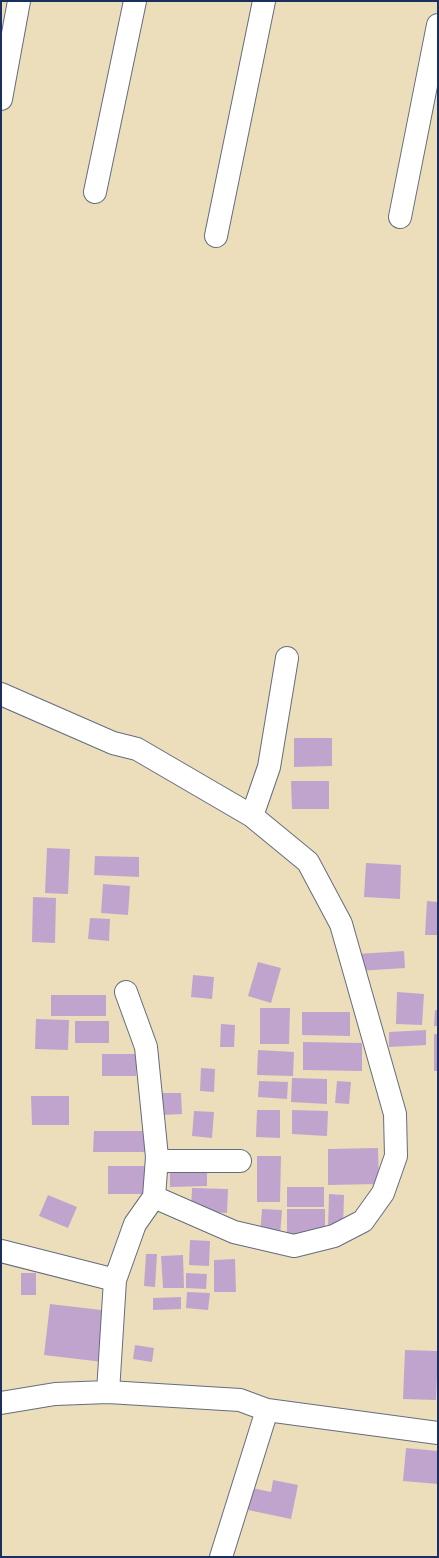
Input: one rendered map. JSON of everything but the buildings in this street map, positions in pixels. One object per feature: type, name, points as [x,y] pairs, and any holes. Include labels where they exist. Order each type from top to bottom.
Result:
[{"type":"street","points":[[1,99],[19,1]]},
{"type":"street","points":[[96,192],[136,1]]},
{"type":"street","points":[[216,236],[264,1]]},
{"type":"street","points":[[400,217],[438,25]]},
{"type":"street","points":[[252,816],[269,767],[287,658]]},
{"type":"street","points":[[1,694],[113,743],[137,749],[252,816],[308,862],[340,924],[395,1114],[396,1156],[383,1194],[363,1221],[334,1236],[294,1246],[234,1232],[154,1197]]},
{"type":"street","points":[[108,1392],[115,1280],[136,1224],[154,1197],[157,1161],[146,1047],[126,992]]},
{"type":"street","points":[[157,1161],[240,1161]]},
{"type":"street","points":[[1,1251],[115,1280]]},
{"type":"street","points":[[1,1403],[55,1394],[108,1392],[240,1400],[267,1410],[438,1433]]},
{"type":"street","points":[[221,1557],[267,1410]]}]
